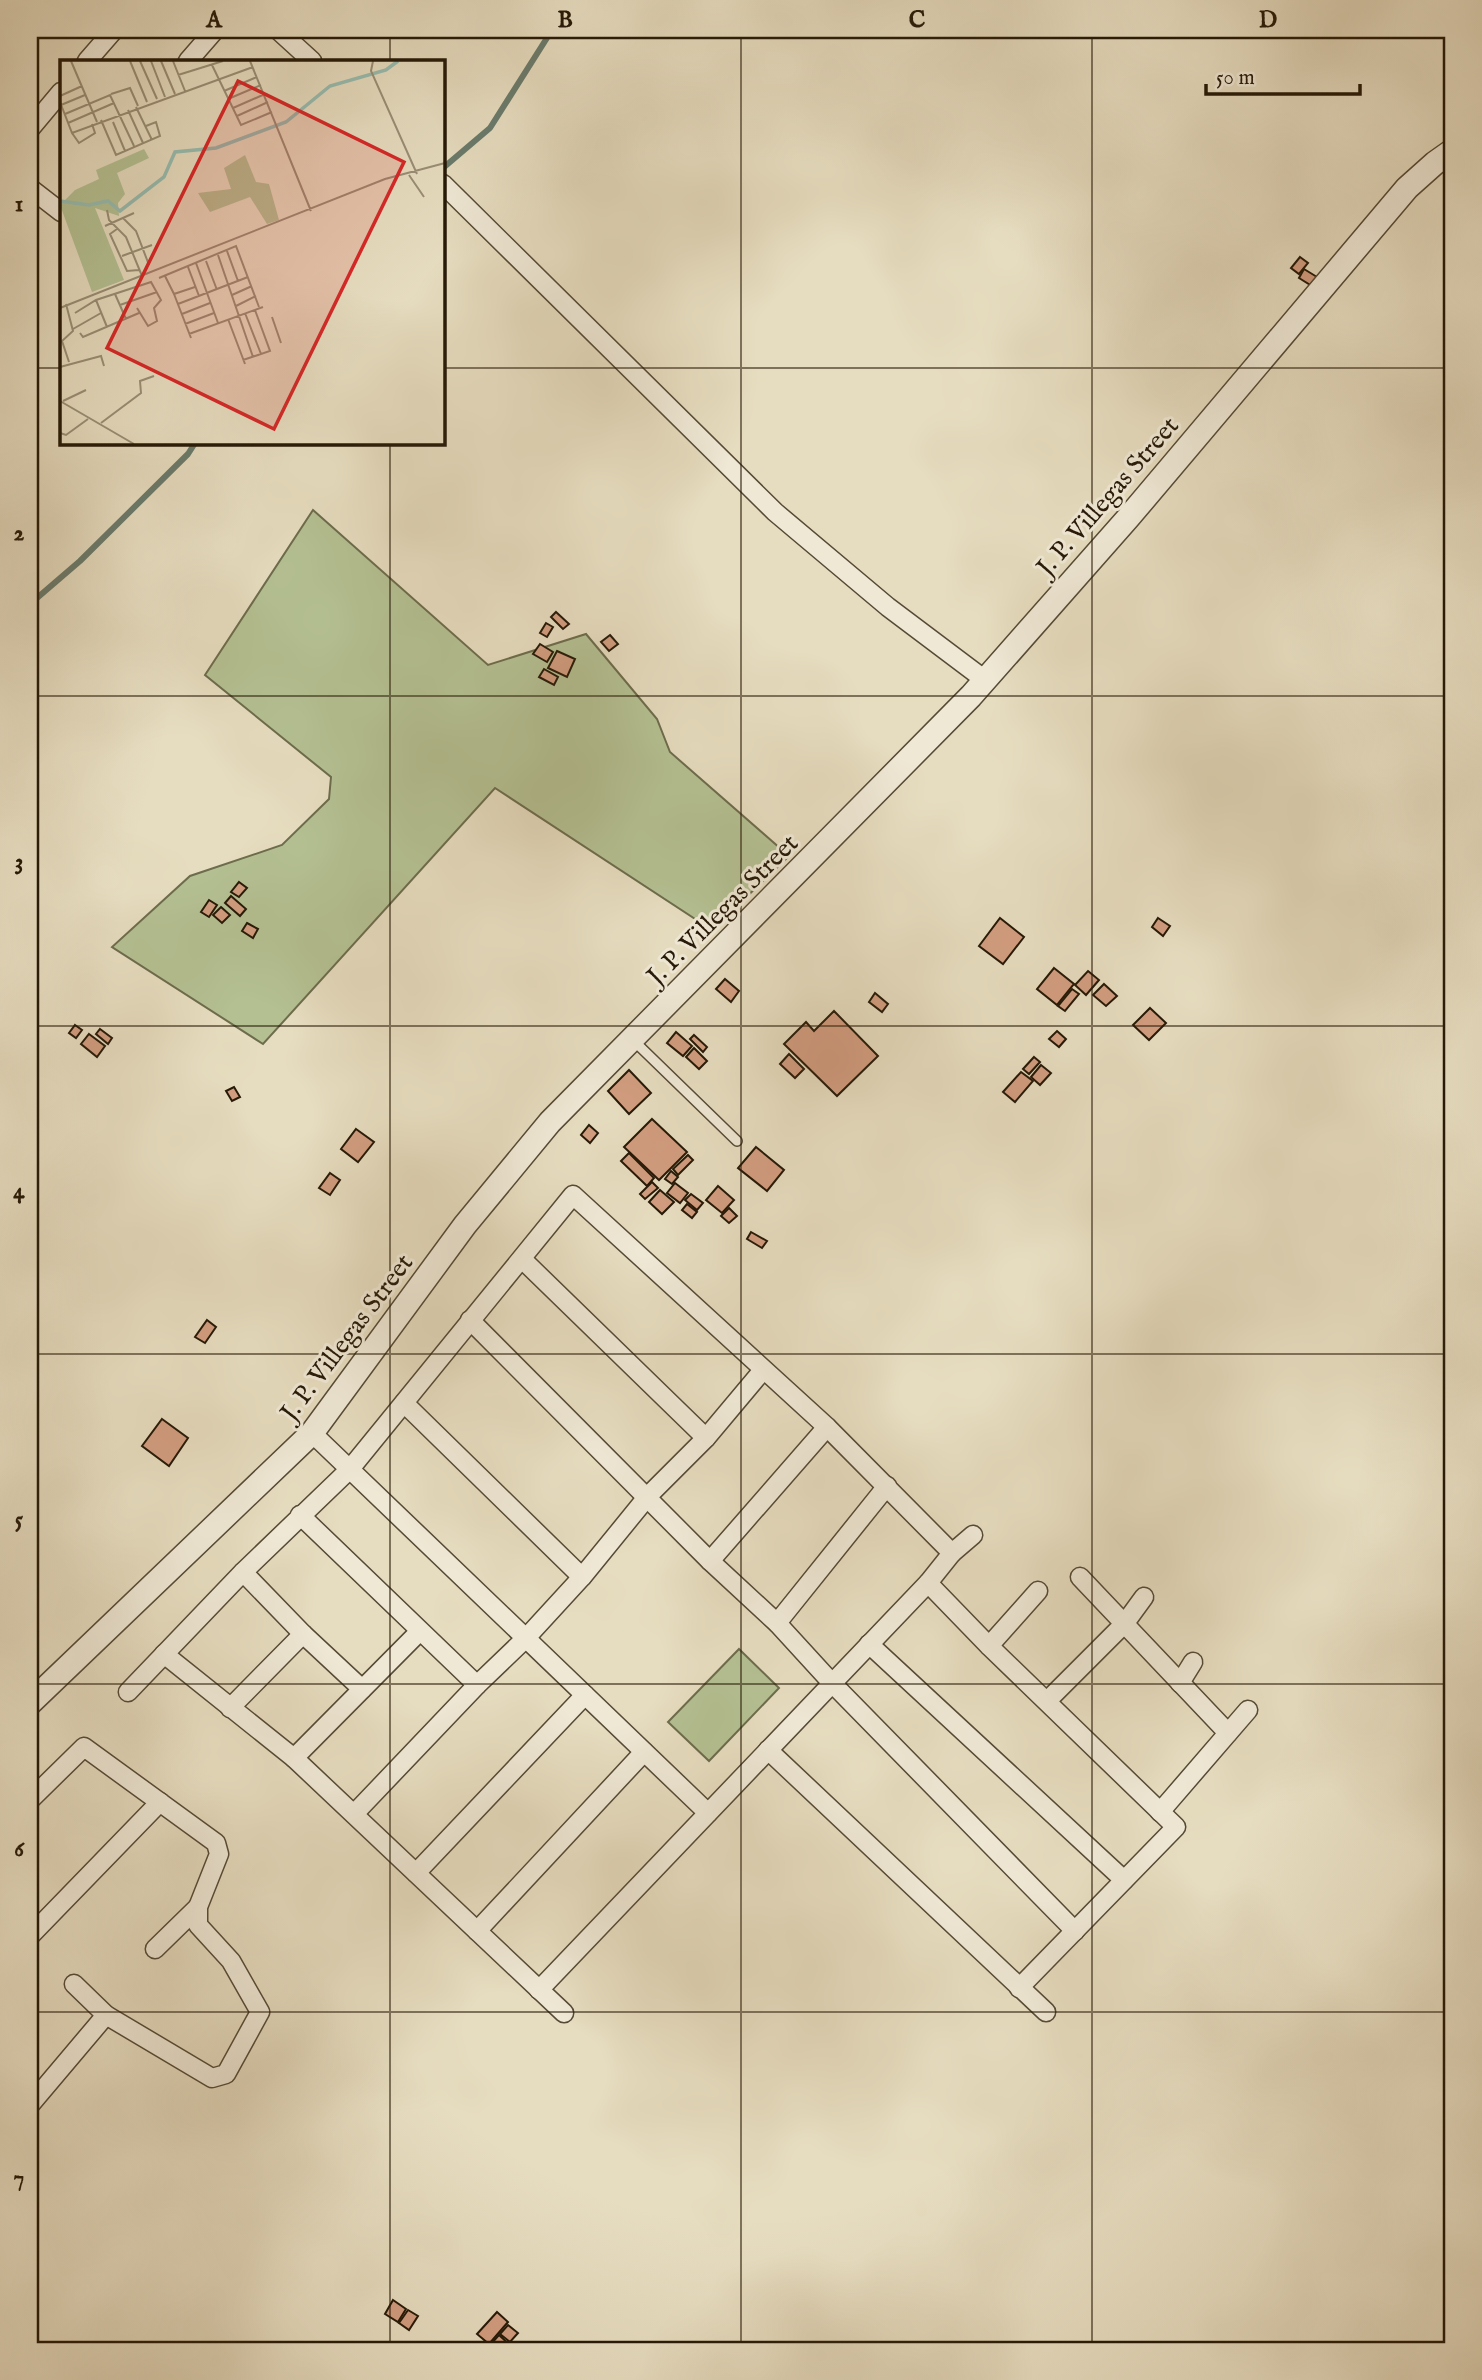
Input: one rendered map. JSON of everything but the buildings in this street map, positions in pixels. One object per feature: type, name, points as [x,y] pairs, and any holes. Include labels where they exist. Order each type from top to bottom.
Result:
[{"type":"street","points":[[88,60],[114,30]]},
{"type":"street","points":[[189,60],[215,30]]},
{"type":"street","points":[[278,30],[293,55]]},
{"type":"street","points":[[30,129],[60,93]]},
{"type":"street","name":"J. P. Villegas Street","points":[[30,1703],[312,1433],[465,1224],[550,1122],[842,829],[985,680],[1128,517],[1407,188],[1452,151]]},
{"type":"street","points":[[444,185],[775,512],[888,607],[985,680]]},
{"type":"street","points":[[30,188],[60,210]]},
{"type":"street","points":[[128,1692],[243,1572],[350,1469],[573,1195],[827,1427],[952,1553]]},
{"type":"street","points":[[522,1259],[706,1438]]},
{"type":"street","points":[[470,1320],[710,1561],[777,1623],[831,1682],[1075,1931]]},
{"type":"street","points":[[354,1815],[477,1685],[526,1638],[582,1577],[648,1496],[706,1438],[763,1370]]},
{"type":"street","points":[[404,1403],[582,1577]]},
{"type":"street","points":[[710,1561],[827,1427]]},
{"type":"street","points":[[312,1433],[708,1813]]},
{"type":"street","points":[[777,1623],[887,1486]]},
{"type":"street","points":[[300,1515],[477,1685]]},
{"type":"street","points":[[539,1990],[928,1583],[952,1553],[973,1535]]},
{"type":"street","points":[[243,1572],[303,1634],[362,1689]]},
{"type":"street","points":[[1080,1577],[1228,1733]]},
{"type":"street","points":[[928,1583],[1176,1828],[1019,1988]]},
{"type":"street","points":[[989,1646],[1038,1591]]},
{"type":"street","points":[[1047,1701],[1125,1623],[1144,1597]]},
{"type":"street","points":[[294,1758],[419,1632]]},
{"type":"street","points":[[230,1708],[303,1634]]},
{"type":"street","points":[[869,1644],[1124,1880]]},
{"type":"street","points":[[164,1654],[294,1758],[564,2013]]},
{"type":"street","points":[[1180,1683],[1193,1662]]},
{"type":"street","points":[[416,1873],[585,1695]]},
{"type":"street","points":[[1160,1812],[1248,1710]]},
{"type":"street","points":[[30,1800],[84,1747],[216,1843],[219,1854],[198,1908],[198,1925],[231,1961],[260,2012],[226,2074],[212,2078],[106,2015],[74,1984]]},
{"type":"street","points":[[768,1750],[1046,2012]]},
{"type":"street","points":[[477,1931],[644,1752]]},
{"type":"street","points":[[30,1936],[160,1802]]},
{"type":"street","points":[[155,1950],[198,1908]]},
{"type":"street","points":[[31,2099],[106,2015]]},
{"type":"lane","points":[[632,1038],[737,1141]]},
{"type":"green space","points":[[313,510],[488,665],[586,634],[657,719],[670,752],[789,856],[712,930],[495,788],[263,1044],[112,947],[190,876],[282,845],[329,799],[331,777],[205,675]]},
{"type":"green space","points":[[739,1649],[779,1688],[709,1761],[668,1722]]},
{"type":"waterway","points":[[444,167],[490,128],[552,30]]},
{"type":"waterway","points":[[30,604],[80,561],[188,454],[194,444]]}]
